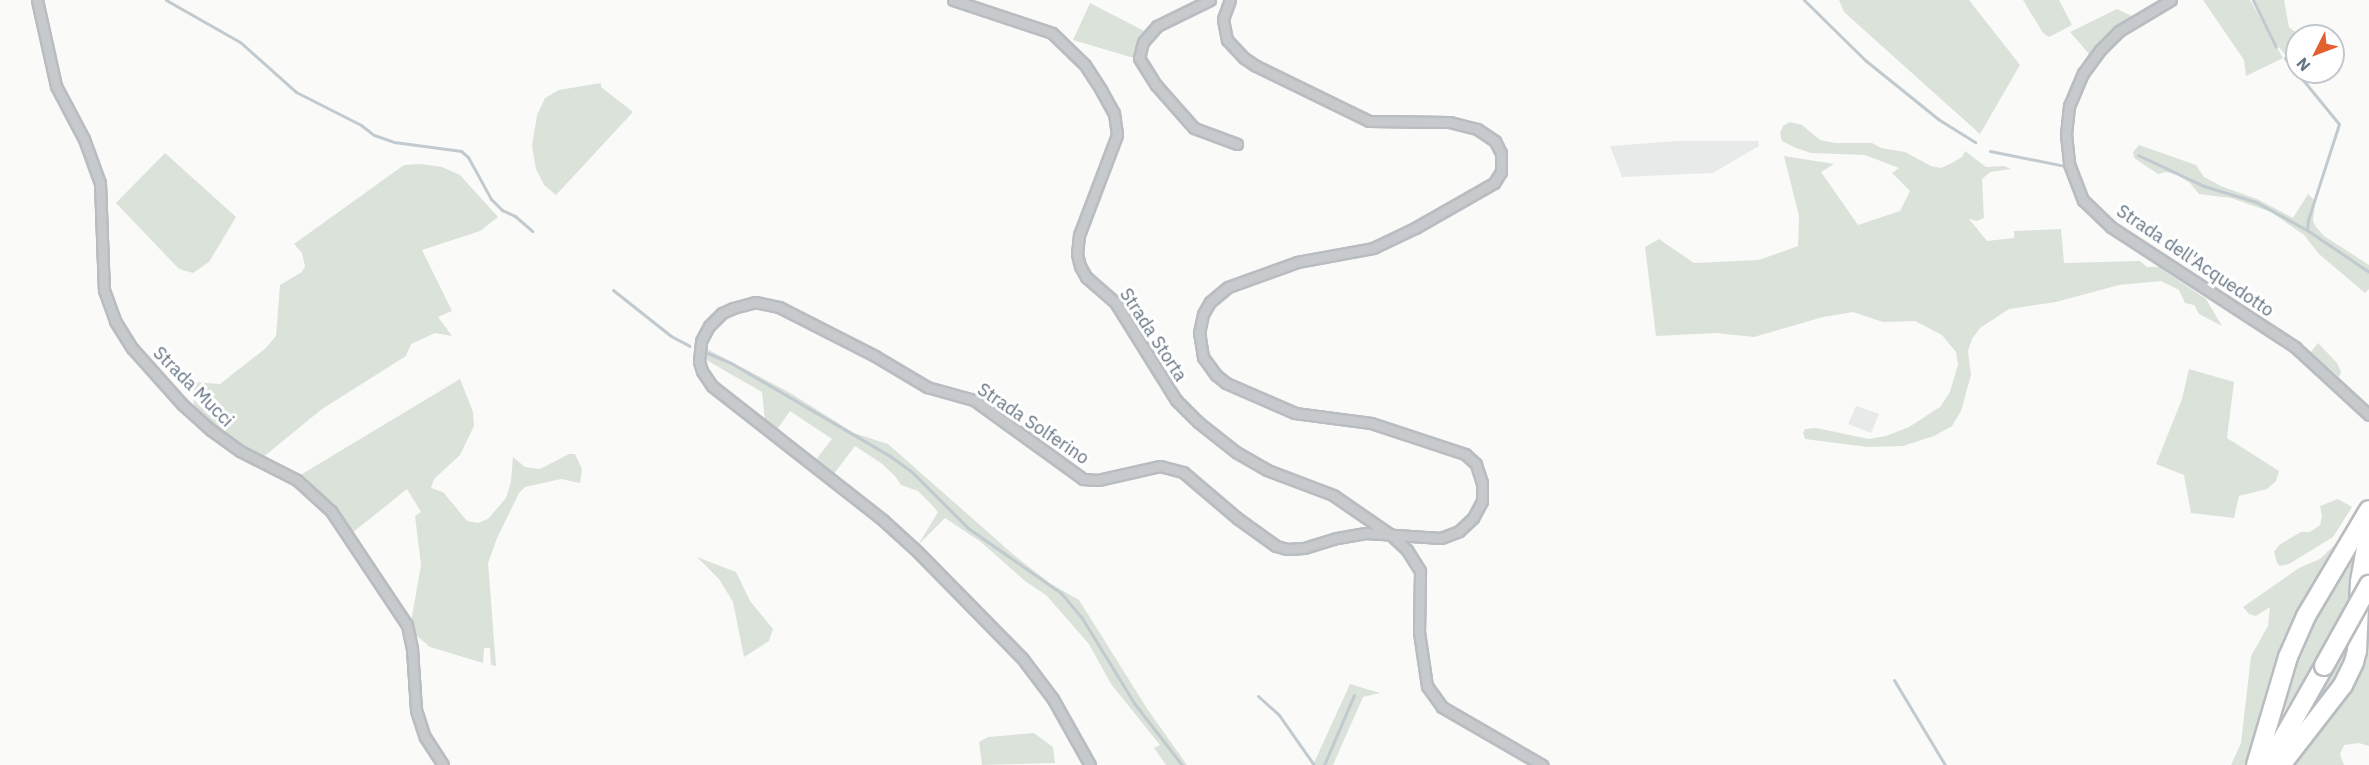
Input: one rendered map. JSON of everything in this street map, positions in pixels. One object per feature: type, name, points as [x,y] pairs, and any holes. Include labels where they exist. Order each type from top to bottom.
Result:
[{"type":"highway","points":[[2256,765],[2288,657],[2313,600],[2369,510]]},
{"type":"highway","points":[[2281,765],[2343,685],[2354,662],[2357,651],[2360,580],[2369,532]]},
{"type":"highway","points":[[2268,765],[2369,585]]},
{"type":"street","name":"Strada Mucci","points":[[37,0],[57,86],[87,145],[100,183],[104,290],[115,321],[132,348],[183,405],[211,430],[240,451],[297,480],[331,511],[407,625],[412,649],[416,710],[425,737],[443,765]]},
{"type":"street","name":"Strada Storta","points":[[953,0],[1052,33],[1085,65],[1114,113],[1117,135],[1079,235],[1077,254],[1086,277],[1115,302],[1176,400],[1198,422],[1236,452],[1267,470],[1332,495],[1391,535],[1407,550],[1420,571],[1419,632],[1427,686],[1442,707],[1542,765]]},
{"type":"street","points":[[1229,3],[1211,0],[1157,26],[1143,42],[1138,58],[1156,85],[1194,128],[1237,144]]},
{"type":"street","name":"Strada dell'Acquedotto","points":[[2171,0],[2119,31],[2100,50],[2083,73],[2069,106],[2066,134],[2069,164],[2083,200],[2111,227],[2295,347],[2369,415]]},
{"type":"street","name":"Strada Solferino","points":[[1090,765],[1039,678],[918,552],[883,520],[752,420],[706,379],[699,361],[701,341],[709,326],[722,314],[744,304],[755,302],[779,307],[875,356],[927,387],[974,400],[1083,479],[1103,480],[1160,466],[1183,472],[1236,518],[1276,546],[1304,548],[1366,533],[1441,538],[1459,531],[1473,518],[1482,501],[1482,483],[1476,464],[1465,454],[1371,423],[1295,413],[1226,383],[1216,375],[1203,357],[1200,326],[1210,302],[1228,287],[1297,262],[1373,248],[1485,190],[1494,183],[1501,172],[1501,153],[1495,141],[1477,129],[1449,122],[1369,121],[1264,71],[1244,58],[1227,40],[1223,19],[1229,3]]},
{"type":"shaded area","points":[[1839,0],[1969,0],[2020,65],[1980,134],[1844,12]]},
{"type":"shaded area","points":[[2023,0],[2059,0],[2072,25],[2049,37],[2043,33]]},
{"type":"shaded area","points":[[2203,0],[2250,0],[2283,58],[2246,76],[2244,60]]},
{"type":"shaded area","points":[[2254,0],[2284,0],[2288,24],[2285,24],[2285,55],[2277,45]]},
{"type":"shaded area","points":[[1090,3],[1146,32],[1134,58],[1073,40]]},
{"type":"shaded area","points":[[2117,9],[2136,18],[2089,54],[2070,32]]},
{"type":"shaded area","points":[[601,83],[601,87],[633,112],[556,195],[544,185],[536,169],[532,146],[537,115],[545,98],[559,90]]},
{"type":"shaded area","points":[[1790,122],[1802,125],[1820,140],[1835,143],[1872,143],[1881,148],[1905,152],[1931,166],[1941,168],[1962,157],[1965,151],[1986,167],[2004,166],[2011,169],[1990,172],[1982,179],[1984,218],[1977,221],[1969,219],[1987,241],[2014,238],[2014,231],[2061,229],[2064,263],[2140,261],[2147,267],[2159,267],[2206,299],[2222,326],[2199,314],[2194,305],[2185,303],[2179,290],[2161,281],[2119,285],[2056,302],[2009,309],[1980,328],[1972,339],[1968,351],[1971,375],[1961,411],[1952,426],[1934,436],[1903,446],[1868,447],[1805,439],[1803,433],[1805,429],[1816,428],[1869,439],[1886,436],[1909,427],[1940,407],[1950,392],[1958,364],[1956,352],[1942,335],[1915,321],[1883,322],[1853,312],[1823,317],[1754,337],[1716,333],[1656,336],[1645,247],[1659,239],[1694,263],[1759,260],[1798,246],[1799,216],[1784,156],[1834,164],[1821,172],[1858,225],[1900,211],[1910,191],[1892,173],[1899,168],[1865,155],[1811,153],[1796,148],[1782,141],[1780,133],[1783,126]]},
{"type":"shaded area","points":[[1678,141],[1758,141],[1759,146],[1713,173],[1622,177],[1610,146]]},
{"type":"shaded area","points":[[2139,145],[2196,165],[2204,177],[2223,187],[2257,199],[2293,218],[2308,194],[2315,201],[2313,221],[2316,227],[2324,236],[2369,265],[2369,289],[2365,293],[2319,254],[2304,235],[2271,212],[2231,198],[2199,194],[2190,183],[2177,175],[2166,172],[2158,174],[2134,158],[2133,152]]},
{"type":"shaded area","points":[[165,153],[236,217],[209,262],[193,273],[179,269],[116,203]]},
{"type":"shaded area","points":[[421,164],[442,167],[460,175],[498,217],[480,231],[422,250],[452,311],[438,317],[452,336],[435,333],[411,344],[406,356],[322,409],[262,458],[245,449],[206,421],[194,408],[192,382],[220,384],[266,348],[276,336],[280,285],[302,272],[305,266],[302,253],[294,244],[404,165]]},
{"type":"shaded area","points":[[2318,343],[2337,363],[2341,372],[2339,377],[2311,352]]},
{"type":"shaded area","points":[[707,349],[787,391],[854,433],[888,444],[1015,556],[1051,584],[1079,600],[1148,710],[1187,765],[1166,765],[1154,748],[1160,745],[1111,684],[1089,644],[1046,595],[1025,581],[981,542],[945,518],[918,545],[938,512],[918,491],[901,485],[881,463],[855,446],[833,475],[815,461],[832,439],[790,411],[776,431],[765,421],[762,392],[708,361],[705,356]]},
{"type":"shaded area","points":[[2189,369],[2234,382],[2227,438],[2279,471],[2276,481],[2267,489],[2239,496],[2234,518],[2191,513],[2184,475],[2156,464],[2182,399]]},
{"type":"shaded area","points":[[460,379],[473,412],[474,426],[460,455],[434,479],[431,488],[443,492],[467,521],[478,523],[488,519],[506,498],[511,482],[513,457],[525,467],[540,469],[569,454],[575,454],[582,469],[580,483],[561,479],[525,487],[519,493],[497,538],[488,563],[496,666],[491,665],[490,648],[484,648],[483,663],[430,647],[415,634],[411,622],[421,565],[415,516],[421,512],[407,489],[352,533],[327,500],[302,474]]},
{"type":"shaded area","points":[[1856,406],[1879,414],[1871,433],[1848,424]]},
{"type":"shaded area","points":[[2338,499],[2352,507],[2333,537],[2289,564],[2280,566],[2274,552],[2279,545],[2301,532],[2310,532],[2320,525],[2322,517],[2320,506]]},
{"type":"shaded area","points":[[2367,519],[2360,567],[2347,611],[2278,721],[2289,665]]},
{"type":"shaded area","points":[[2348,532],[2248,765],[2231,765],[2241,743],[2251,656],[2268,626],[2270,607],[2256,616],[2249,614],[2243,607],[2299,568],[2320,559]]},
{"type":"shaded area","points":[[697,557],[736,572],[750,601],[773,629],[769,641],[744,657],[733,602],[719,579]]},
{"type":"shaded area","points":[[2369,596],[2369,746],[2359,743],[2344,745],[2340,754],[2344,765],[2288,765],[2347,693]]},
{"type":"shaded area","points":[[2348,634],[2352,642],[2346,669],[2291,741]]},
{"type":"shaded area","points":[[1350,684],[1380,693],[1363,697],[1333,765],[1313,765]]},
{"type":"shaded area","points":[[1034,733],[1053,747],[1055,763],[982,765],[979,742],[988,737]]},
{"type":"waterway","points":[[166,0],[240,42],[296,92],[361,125],[374,135],[394,142],[461,151],[468,157],[491,199],[502,210],[515,216],[532,231]]},
{"type":"waterway","points":[[1804,0],[1865,60],[1938,119],[1975,142]]},
{"type":"waterway","points":[[2253,0],[2276,47]]},
{"type":"waterway","points":[[2306,84],[2339,124],[2308,220],[2307,230]]},
{"type":"waterway","points":[[1990,151],[2065,166]]},
{"type":"waterway","points":[[2138,155],[2204,186],[2256,202],[2307,230],[2369,272]]},
{"type":"waterway","points":[[613,290],[671,336],[690,346]]},
{"type":"waterway","points":[[705,352],[731,363],[890,456],[912,472],[968,528],[1061,593],[1082,618],[1134,703],[1182,765]]},
{"type":"waterway","points":[[1894,680],[1945,765]]},
{"type":"waterway","points":[[1324,765],[1354,695]]},
{"type":"waterway","points":[[1258,696],[1279,715],[1314,765]]}]
